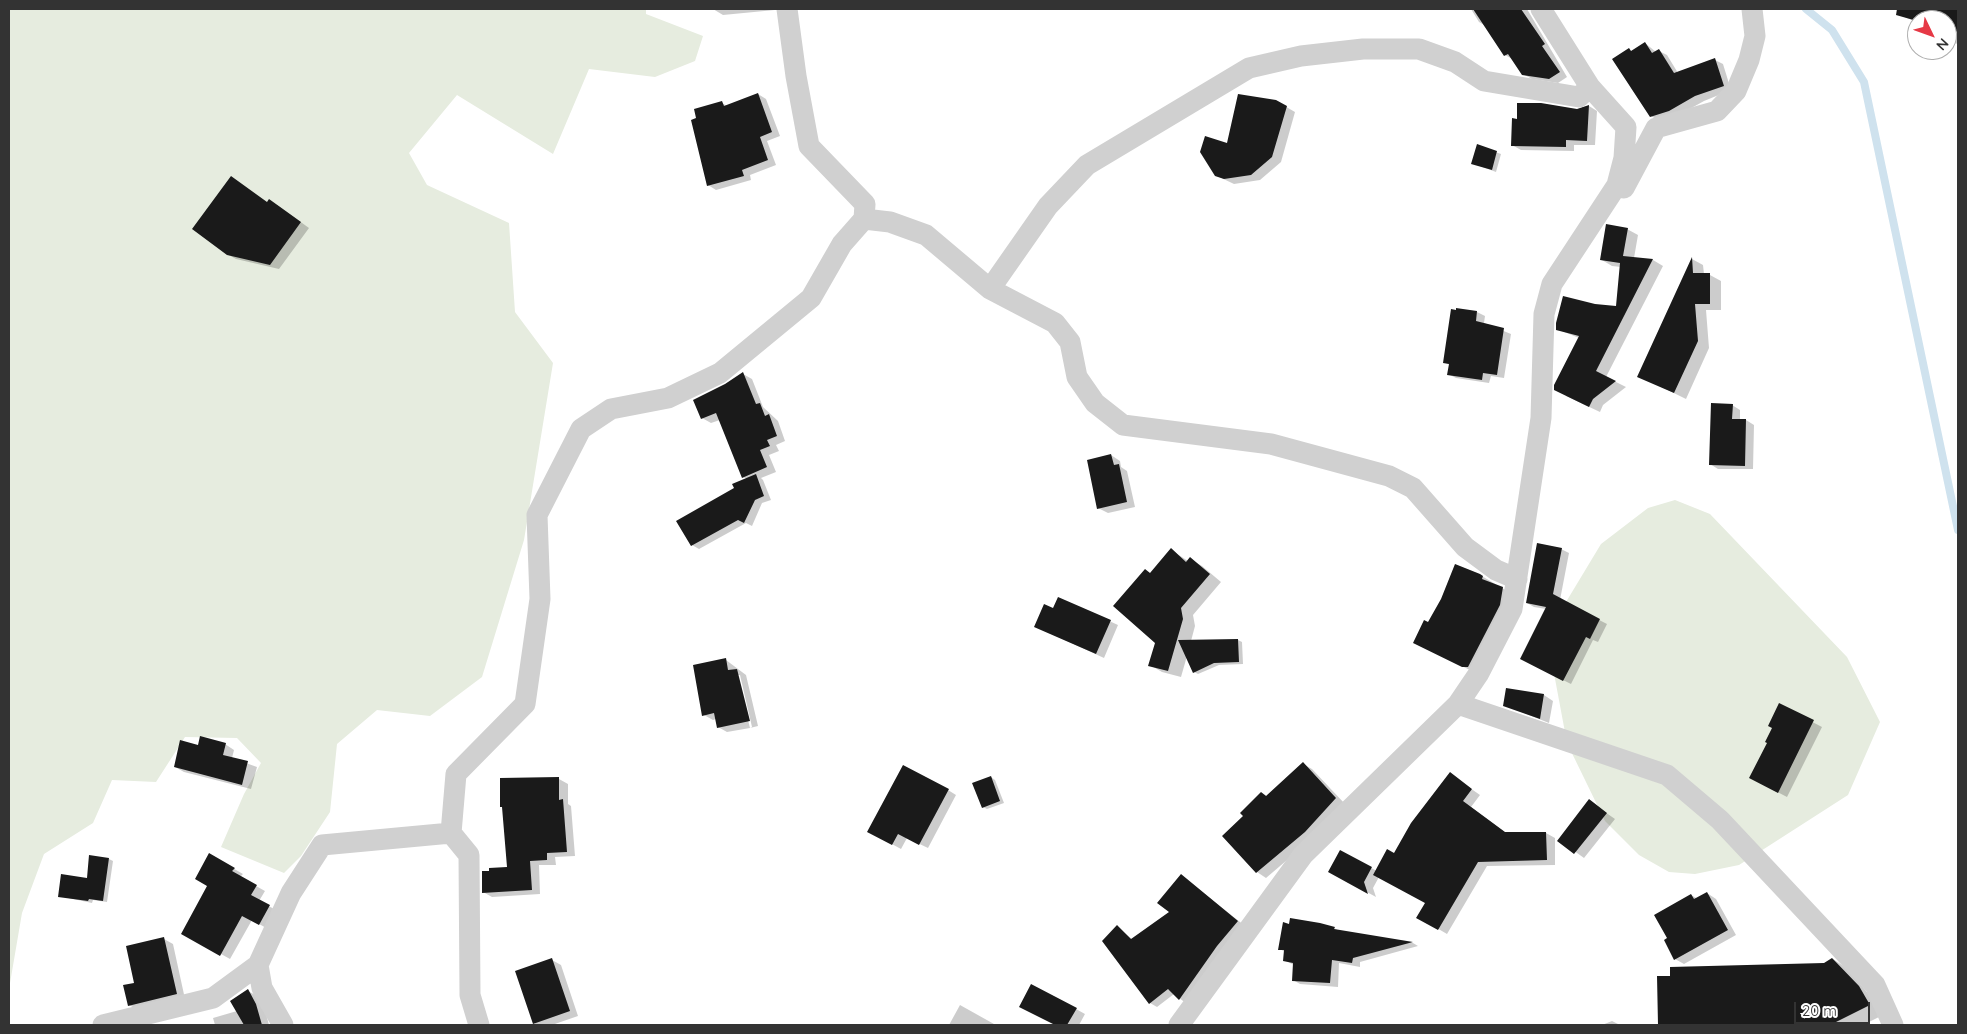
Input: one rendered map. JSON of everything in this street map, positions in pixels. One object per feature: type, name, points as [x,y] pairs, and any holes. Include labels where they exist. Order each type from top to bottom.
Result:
[{"type":"street","points":[[479,1025],[470,995],[469,855],[451,833],[456,774],[525,704],[540,598],[537,515],[582,429],[611,409],[668,398],[720,373],[811,298],[842,244],[864,219],[865,204],[809,146],[796,76],[787,9]]},
{"type":"street","points":[[1179,1025],[1303,855],[1458,704],[1479,673],[1512,609],[1541,418],[1544,314],[1552,284],[1617,185],[1624,158],[1626,127],[1590,87],[1541,9]]},
{"type":"street","points":[[1617,185],[1624,189],[1656,128],[1717,111],[1736,91],[1749,60],[1755,36],[1752,9]]},
{"type":"street","points":[[990,289],[1048,206],[1086,166],[1249,68],[1301,56],[1363,49],[1419,49],[1455,62],[1484,81],[1579,96],[1590,87]]},
{"type":"street","points":[[864,219],[890,222],[926,235],[990,289],[1055,323],[1070,342],[1077,377],[1095,403],[1123,425],[1271,444],[1389,476],[1413,488],[1465,547],[1496,570],[1517,579]]},
{"type":"street","points":[[1458,704],[1667,775],[1720,820],[1875,985],[1894,1025]]},
{"type":"street","points":[[115,1024],[213,998],[258,965],[291,893],[322,845],[451,833]]},
{"type":"street","points":[[258,965],[262,988],[283,1025]]},
{"type":"shaded area","points":[[9,9],[646,9],[646,14],[703,36],[695,61],[655,77],[589,69],[553,154],[457,95],[409,153],[427,185],[509,223],[515,312],[553,363],[524,540],[482,677],[430,716],[377,710],[337,744],[330,812],[301,856],[284,873],[221,847],[244,794],[261,763],[237,738],[185,737],[156,782],[112,780],[93,823],[44,854],[22,913],[9,989]]},
{"type":"shaded area","points":[[1675,500],[1710,514],[1847,657],[1880,722],[1848,795],[1739,865],[1695,874],[1669,872],[1639,855],[1605,821],[1567,743],[1550,652],[1566,602],[1601,544],[1648,508]]},
{"type":"building","points":[[1473,9],[1521,9],[1545,44],[1542,46],[1560,72],[1549,79],[1522,75],[1508,54],[1504,56]]},
{"type":"building","points":[[1897,9],[1958,9],[1958,32],[1957,10],[1907,10],[1907,18],[1896,15]]},
{"type":"building","points":[[1645,42],[1652,53],[1659,49],[1674,73],[1715,58],[1724,86],[1695,96],[1669,111],[1650,117],[1612,59],[1629,48],[1631,51]]},
{"type":"building","points":[[758,93],[772,132],[760,137],[768,160],[742,170],[744,176],[707,186],[691,120],[696,118],[694,109],[722,101],[724,106]]},
{"type":"building","points":[[1238,94],[1276,100],[1287,106],[1272,157],[1251,175],[1224,179],[1215,176],[1200,152],[1205,136],[1227,143]]},
{"type":"building","points":[[1517,103],[1541,103],[1577,109],[1589,105],[1587,141],[1566,140],[1566,147],[1511,146],[1512,118],[1517,119]]},
{"type":"building","points":[[1477,144],[1497,151],[1492,170],[1471,164]]},
{"type":"building","points":[[231,176],[267,202],[269,199],[301,222],[270,265],[227,255],[192,229]]},
{"type":"building","points":[[1606,224],[1628,228],[1623,256],[1653,259],[1596,371],[1616,381],[1593,399],[1589,407],[1554,390],[1554,385],[1579,336],[1556,330],[1556,323],[1563,296],[1595,304],[1616,306],[1620,263],[1600,260]]},
{"type":"building","points":[[1692,257],[1693,273],[1710,273],[1710,304],[1695,304],[1698,341],[1674,393],[1637,377]]},
{"type":"building","points":[[1456,308],[1477,311],[1476,321],[1504,328],[1497,375],[1483,373],[1482,380],[1447,375],[1449,364],[1443,363],[1451,309],[1456,310]]},
{"type":"building","points":[[743,372],[756,404],[760,403],[765,416],[769,414],[777,436],[767,440],[770,446],[760,450],[767,467],[742,478],[716,413],[701,419],[693,400],[725,384]]},
{"type":"building","points":[[1711,403],[1733,404],[1732,419],[1746,419],[1745,466],[1709,465]]},
{"type":"building","points":[[1111,454],[1114,465],[1119,464],[1127,502],[1097,509],[1087,460]]},
{"type":"building","points":[[756,474],[764,496],[755,500],[744,523],[738,520],[691,546],[676,521],[734,488],[732,484]]},
{"type":"building","points":[[1537,543],[1562,548],[1553,594],[1600,619],[1590,639],[1586,637],[1563,681],[1520,659],[1546,607],[1526,603]]},
{"type":"building","points":[[1171,548],[1186,562],[1190,557],[1210,574],[1181,608],[1183,619],[1168,671],[1148,666],[1155,643],[1113,606],[1145,569],[1150,573]]},
{"type":"building","points":[[1455,564],[1480,574],[1483,576],[1482,579],[1503,587],[1500,605],[1468,667],[1462,667],[1413,643],[1424,620],[1428,622],[1441,599]]},
{"type":"building","points":[[1058,597],[1111,620],[1096,654],[1034,627],[1044,604],[1053,608]]},
{"type":"building","points":[[1238,639],[1239,662],[1214,663],[1193,673],[1178,640]]},
{"type":"building","points":[[726,658],[728,670],[737,669],[750,721],[717,728],[714,713],[702,716],[693,665]]},
{"type":"building","points":[[1506,688],[1544,694],[1540,719],[1503,706]]},
{"type":"building","points":[[1779,703],[1814,720],[1778,793],[1749,778],[1767,743],[1765,742],[1772,728],[1768,726]]},
{"type":"building","points":[[200,736],[226,743],[223,755],[248,761],[242,785],[174,767],[180,740],[198,745]]},
{"type":"building","points":[[1303,762],[1336,798],[1305,832],[1256,873],[1222,836],[1243,816],[1240,813],[1261,792],[1266,796]]},
{"type":"building","points":[[903,765],[949,789],[919,845],[898,834],[892,845],[867,832]]},
{"type":"building","points":[[1450,772],[1472,789],[1463,801],[1505,832],[1546,832],[1547,860],[1478,862],[1438,930],[1416,918],[1425,903],[1373,875],[1387,849],[1394,853],[1411,823]]},
{"type":"building","points":[[991,776],[1000,801],[982,808],[972,783]]},
{"type":"building","points":[[559,777],[559,800],[563,799],[567,852],[547,853],[547,860],[530,861],[532,890],[482,893],[482,871],[489,871],[489,868],[507,867],[502,807],[500,807],[500,778]]},
{"type":"building","points":[[1589,799],[1607,813],[1574,854],[1557,841]]},
{"type":"building","points":[[1340,850],[1372,867],[1364,882],[1368,894],[1328,872]]},
{"type":"building","points":[[209,853],[235,868],[232,871],[257,885],[251,895],[270,905],[259,925],[242,916],[220,956],[181,934],[207,886],[195,879]]},
{"type":"building","points":[[89,855],[109,858],[103,901],[58,897],[61,874],[87,878]]},
{"type":"building","points":[[1181,874],[1238,921],[1217,946],[1179,1000],[1168,989],[1149,1004],[1102,941],[1117,925],[1131,939],[1169,912],[1157,903]]},
{"type":"building","points":[[1707,892],[1728,930],[1674,960],[1664,940],[1667,938],[1654,915],[1691,894],[1694,899]]},
{"type":"building","points":[[1290,918],[1320,923],[1335,927],[1334,929],[1413,942],[1353,958],[1352,963],[1332,960],[1330,983],[1292,981],[1293,963],[1283,961],[1284,950],[1278,950],[1283,922],[1289,924]]},
{"type":"building","points":[[164,937],[177,994],[128,1006],[123,985],[134,983],[126,946]]},
{"type":"building","points":[[552,958],[570,1011],[533,1024],[515,971]]},
{"type":"building","points":[[1832,958],[1859,986],[1870,1005],[1830,1025],[1658,1025],[1657,976],[1670,976],[1670,967],[1824,963]]},
{"type":"building","points":[[1031,984],[1077,1008],[1067,1025],[1055,1025],[1019,1007]]},
{"type":"building","points":[[248,989],[256,1004],[262,1025],[244,1025],[230,1001]]},
{"type":"waterway","points":[[1806,9],[1832,30],[1864,82],[1958,530]]}]
